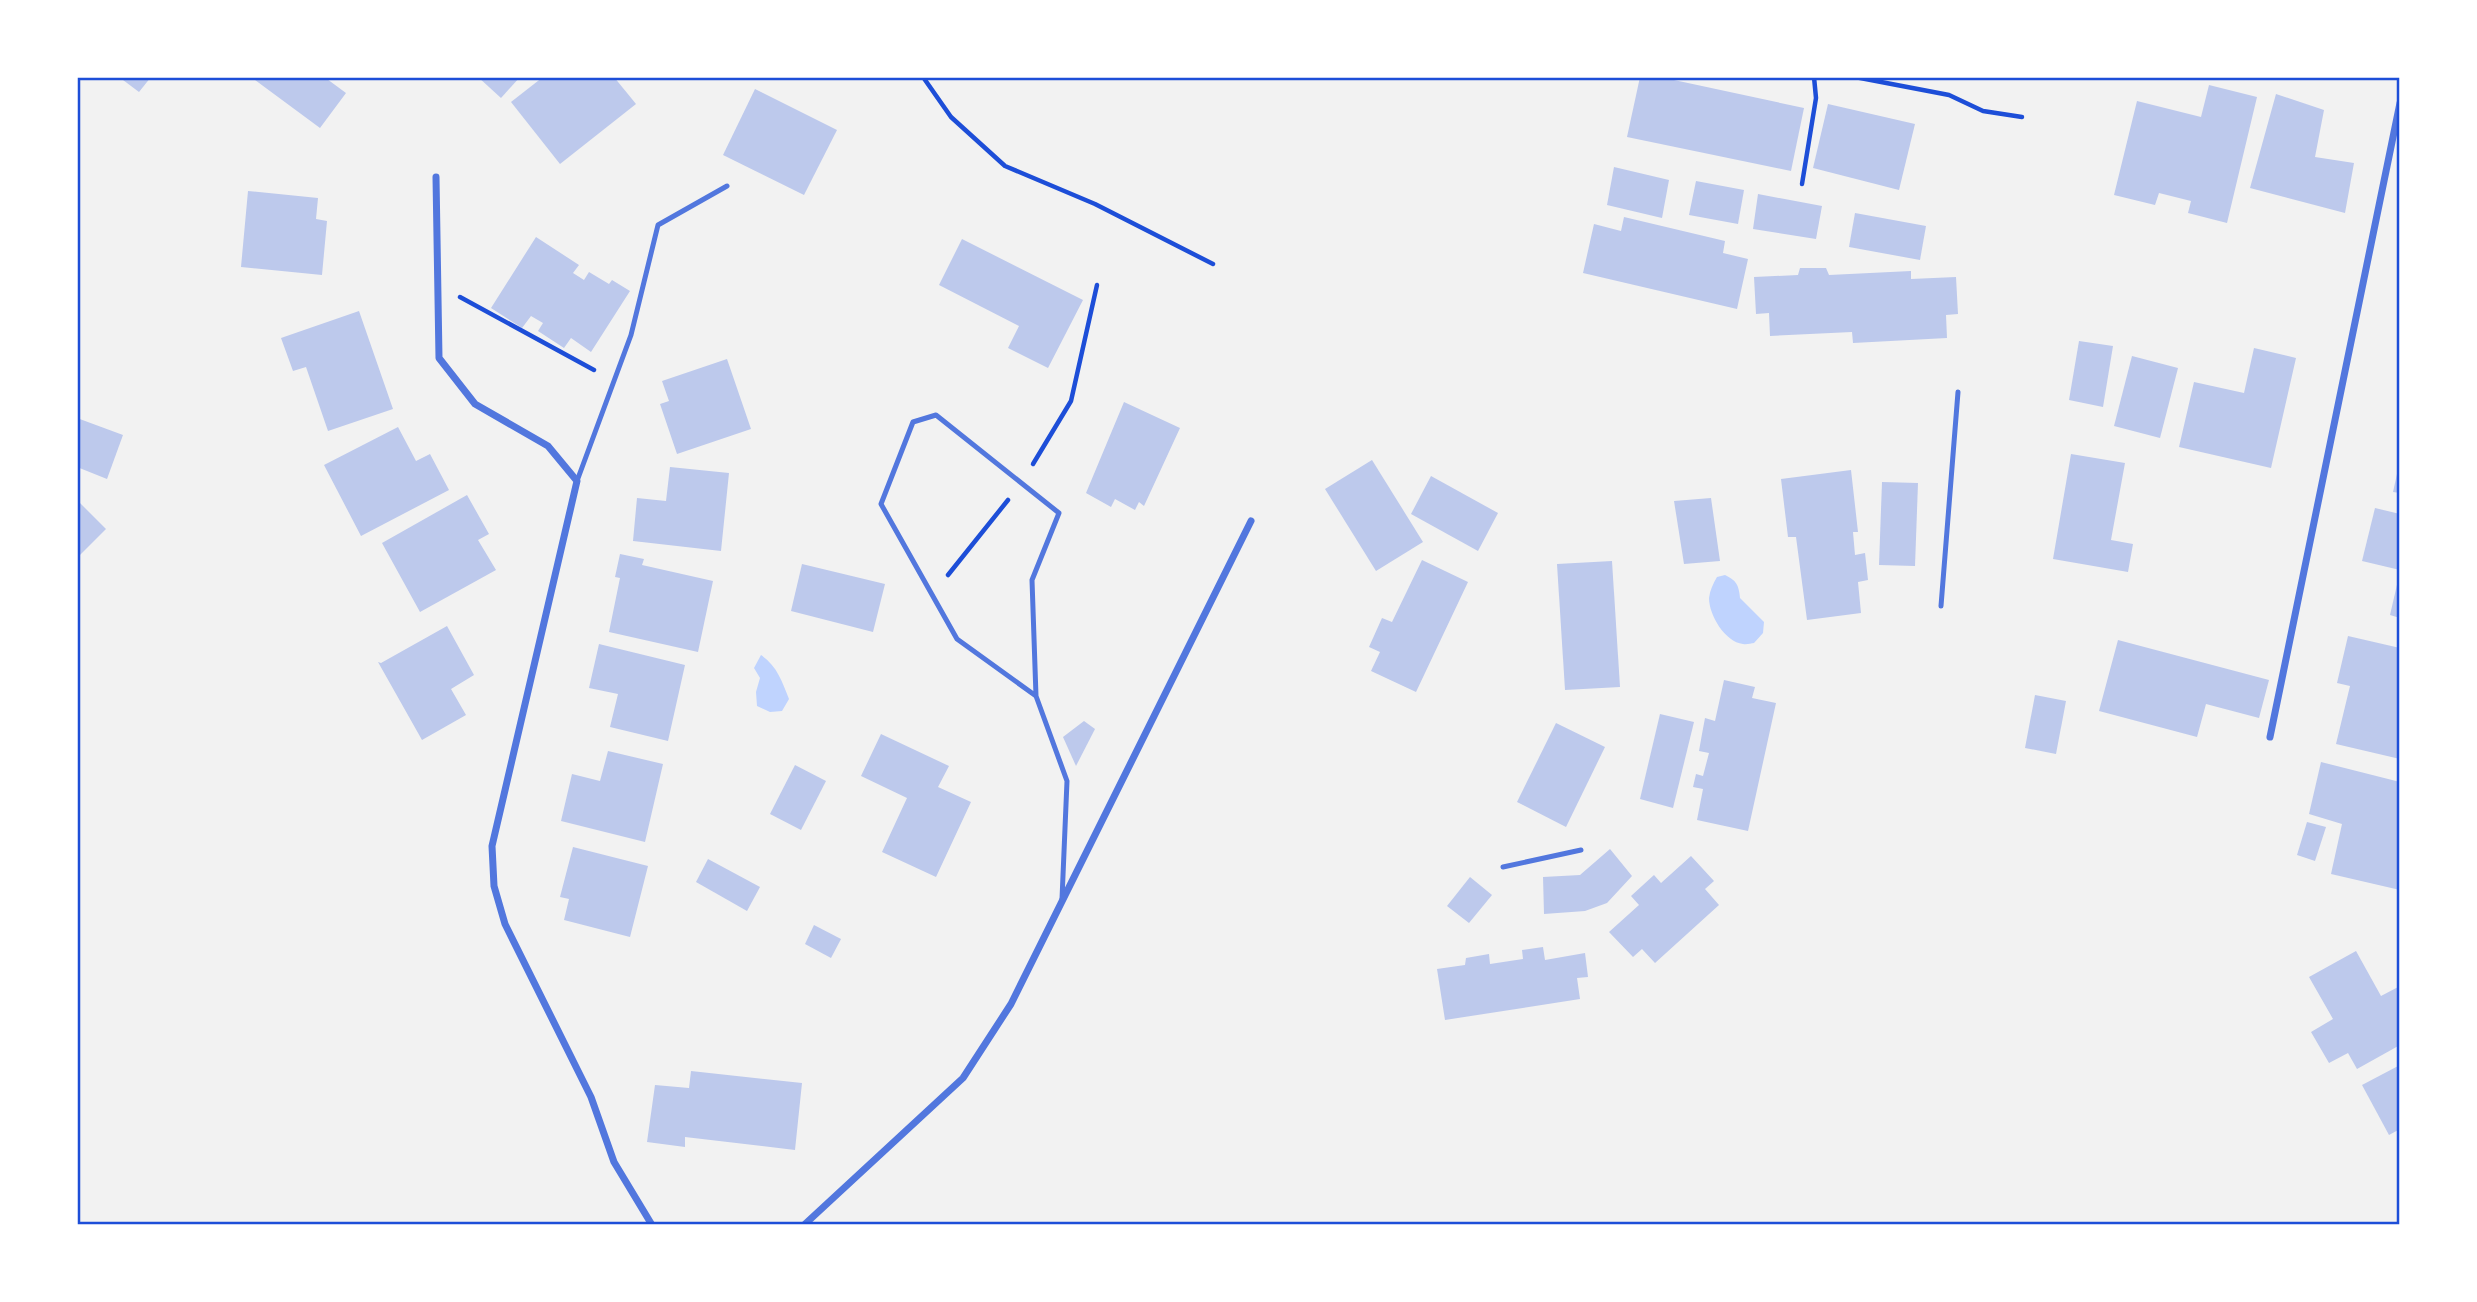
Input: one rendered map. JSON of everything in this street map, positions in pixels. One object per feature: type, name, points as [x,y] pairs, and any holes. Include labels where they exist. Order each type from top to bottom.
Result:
[{"type":"street","points":[[2270,737],[2400,103]]},
{"type":"street","points":[[436,177],[439,358],[475,404],[548,446],[577,481],[492,846],[494,886],[505,924],[591,1097],[614,1162],[652,1225]]},
{"type":"street","points":[[804,1225],[963,1078],[1011,1004],[1251,521]]},
{"type":"lane","points":[[577,481],[631,335],[658,225],[727,186]]},
{"type":"lane","points":[[1941,606],[1958,392]]},
{"type":"lane","points":[[1036,696],[957,639],[881,505],[912,422],[936,415],[1059,513],[1031,580],[1036,696],[1068,781],[1062,902]]},
{"type":"lane","points":[[1503,867],[1581,850]]},
{"type":"path","points":[[923,77],[951,117],[1005,166],[1095,204],[1213,264]]},
{"type":"path","points":[[1801,184],[1816,98],[1814,77]]},
{"type":"path","points":[[1855,77],[1949,95],[1983,111],[2022,117]]},
{"type":"path","points":[[438,285],[614,380]]},
{"type":"path","points":[[932,595],[1022,483],[1072,401],[1097,285]]},
{"type":"water","points":[[1725,575],[1738,586],[1740,598],[1764,622],[1763,633],[1754,643],[1743,644],[1730,638],[1719,627],[1712,612],[1709,598],[1711,590],[1717,577]]},
{"type":"water","points":[[761,655],[775,669],[789,699],[782,711],[770,712],[757,706],[756,692],[760,678],[754,668]]},
{"type":"building","points":[[119,77],[151,77],[139,92]]},
{"type":"building","points":[[251,77],[329,77],[327,79],[346,93],[320,128]]},
{"type":"building","points":[[478,77],[520,77],[501,98]]},
{"type":"building","points":[[543,77],[614,77],[636,104],[560,164],[511,102]]},
{"type":"building","points":[[1640,77],[1660,77],[1804,108],[1791,171],[1627,137]]},
{"type":"building","points":[[2209,85],[2257,97],[2227,223],[2188,213],[2191,201],[2159,193],[2155,205],[2114,195],[2137,101],[2201,117]]},
{"type":"building","points":[[755,89],[837,130],[804,195],[723,155]]},
{"type":"building","points":[[2276,94],[2324,110],[2315,157],[2354,163],[2345,213],[2250,188]]},
{"type":"building","points":[[1828,104],[1915,124],[1899,190],[1813,168]]},
{"type":"building","points":[[1614,167],[1669,180],[1662,218],[1607,205]]},
{"type":"building","points":[[1696,181],[1744,190],[1738,224],[1689,215]]},
{"type":"building","points":[[248,191],[318,198],[316,219],[327,221],[322,275],[241,267]]},
{"type":"building","points":[[1758,194],[1822,206],[1816,239],[1753,229]]},
{"type":"building","points":[[1855,213],[1926,226],[1920,260],[1849,247]]},
{"type":"building","points":[[1624,217],[1725,241],[1723,253],[1748,259],[1737,309],[1583,273],[1594,224],[1621,231]]},
{"type":"building","points":[[536,237],[579,265],[573,273],[584,280],[589,272],[609,284],[612,280],[630,291],[591,352],[571,338],[564,348],[538,331],[543,323],[531,316],[522,328],[491,308]]},
{"type":"building","points":[[962,239],[1083,300],[1048,368],[1008,348],[1019,326],[939,285]]},
{"type":"building","points":[[1800,268],[1826,268],[1829,275],[1911,271],[1911,279],[1956,277],[1958,314],[1946,315],[1947,338],[1853,343],[1852,332],[1770,336],[1769,313],[1756,314],[1754,277],[1798,275]]},
{"type":"building","points":[[359,311],[393,409],[328,431],[306,367],[293,371],[281,338]]},
{"type":"building","points":[[2079,341],[2113,346],[2103,407],[2069,400]]},
{"type":"building","points":[[2254,348],[2296,358],[2271,468],[2179,447],[2194,382],[2244,393]]},
{"type":"building","points":[[2132,356],[2178,368],[2160,438],[2114,426]]},
{"type":"building","points":[[727,359],[751,429],[677,454],[660,404],[669,401],[662,381]]},
{"type":"building","points":[[1124,402],[1180,428],[1144,506],[1139,502],[1135,510],[1115,499],[1111,507],[1086,493]]},
{"type":"building","points":[[77,418],[123,435],[107,479],[77,467]]},
{"type":"building","points":[[398,427],[416,461],[430,454],[449,490],[361,536],[324,465]]},
{"type":"building","points":[[2071,454],[2125,463],[2111,540],[2133,544],[2128,572],[2053,559]]},
{"type":"building","points":[[1372,460],[1423,542],[1376,571],[1325,489]]},
{"type":"building","points":[[2400,465],[2400,493],[2393,492]]},
{"type":"building","points":[[670,467],[729,473],[721,551],[633,541],[637,498],[666,501]]},
{"type":"building","points":[[1851,470],[1858,532],[1853,532],[1855,555],[1865,553],[1868,580],[1858,582],[1861,613],[1807,620],[1796,537],[1788,537],[1781,479]]},
{"type":"building","points":[[1431,476],[1498,513],[1478,551],[1411,514]]},
{"type":"building","points":[[1882,482],[1918,483],[1915,566],[1879,565]]},
{"type":"building","points":[[467,495],[489,534],[478,540],[496,570],[420,612],[382,543]]},
{"type":"building","points":[[1711,498],[1720,561],[1684,564],[1674,501]]},
{"type":"building","points":[[77,500],[106,529],[77,558]]},
{"type":"building","points":[[2375,508],[2400,514],[2400,570],[2362,561]]},
{"type":"building","points":[[620,554],[644,559],[642,565],[713,581],[698,652],[609,632],[620,578],[615,577]]},
{"type":"building","points":[[1422,560],[1468,582],[1416,692],[1371,671],[1380,652],[1369,647],[1382,618],[1392,622]]},
{"type":"building","points":[[1612,561],[1620,687],[1565,690],[1557,564]]},
{"type":"building","points":[[802,564],[885,584],[873,632],[791,611]]},
{"type":"building","points":[[2400,576],[2400,618],[2390,615]]},
{"type":"building","points":[[447,626],[474,675],[451,689],[466,715],[422,740],[378,662],[381,663]]},
{"type":"building","points":[[2348,636],[2400,648],[2400,759],[2336,744],[2350,686],[2337,683]]},
{"type":"building","points":[[2118,640],[2269,680],[2259,718],[2206,704],[2197,737],[2099,711]]},
{"type":"building","points":[[599,644],[685,665],[668,741],[610,727],[618,694],[589,688]]},
{"type":"building","points":[[1724,680],[1755,687],[1752,698],[1776,703],[1748,831],[1697,820],[1703,789],[1693,787],[1696,774],[1703,776],[1709,753],[1699,751],[1705,718],[1715,721]]},
{"type":"building","points":[[2035,695],[2066,701],[2056,754],[2025,748]]},
{"type":"building","points":[[1660,714],[1694,722],[1673,808],[1640,799]]},
{"type":"building","points":[[1084,721],[1095,729],[1076,766],[1063,737]]},
{"type":"building","points":[[1556,723],[1605,747],[1566,827],[1517,802]]},
{"type":"building","points":[[881,734],[949,766],[938,787],[971,802],[936,877],[882,852],[907,798],[861,776]]},
{"type":"building","points":[[608,751],[663,764],[645,842],[561,821],[572,774],[600,781]]},
{"type":"building","points":[[2321,762],[2400,782],[2400,890],[2331,874],[2342,824],[2309,814]]},
{"type":"building","points":[[795,765],[826,781],[801,830],[770,814]]},
{"type":"building","points":[[2307,822],[2326,827],[2315,861],[2297,855]]},
{"type":"building","points":[[573,847],[648,866],[630,937],[564,920],[569,899],[560,897]]},
{"type":"building","points":[[1610,849],[1632,876],[1607,903],[1585,911],[1544,914],[1543,877],[1580,875]]},
{"type":"building","points":[[1691,856],[1714,881],[1705,889],[1719,905],[1655,963],[1642,949],[1633,957],[1609,932],[1639,905],[1631,896],[1654,875],[1661,883]]},
{"type":"building","points":[[708,859],[760,887],[747,911],[696,882]]},
{"type":"building","points":[[1470,877],[1492,895],[1469,923],[1447,906]]},
{"type":"building","points":[[814,925],[841,939],[831,958],[805,944]]},
{"type":"building","points":[[1543,947],[1545,960],[1585,953],[1588,977],[1577,978],[1580,999],[1445,1020],[1437,969],[1465,965],[1466,958],[1489,954],[1490,964],[1523,959],[1522,950]]},
{"type":"building","points":[[2356,951],[2381,996],[2400,986],[2400,1045],[2357,1069],[2348,1053],[2329,1063],[2311,1032],[2333,1019],[2309,977]]},
{"type":"building","points":[[2400,1065],[2400,1129],[2389,1135],[2362,1085]]},
{"type":"building","points":[[691,1071],[802,1083],[795,1150],[685,1137],[685,1147],[647,1142],[655,1085],[689,1088]]}]
